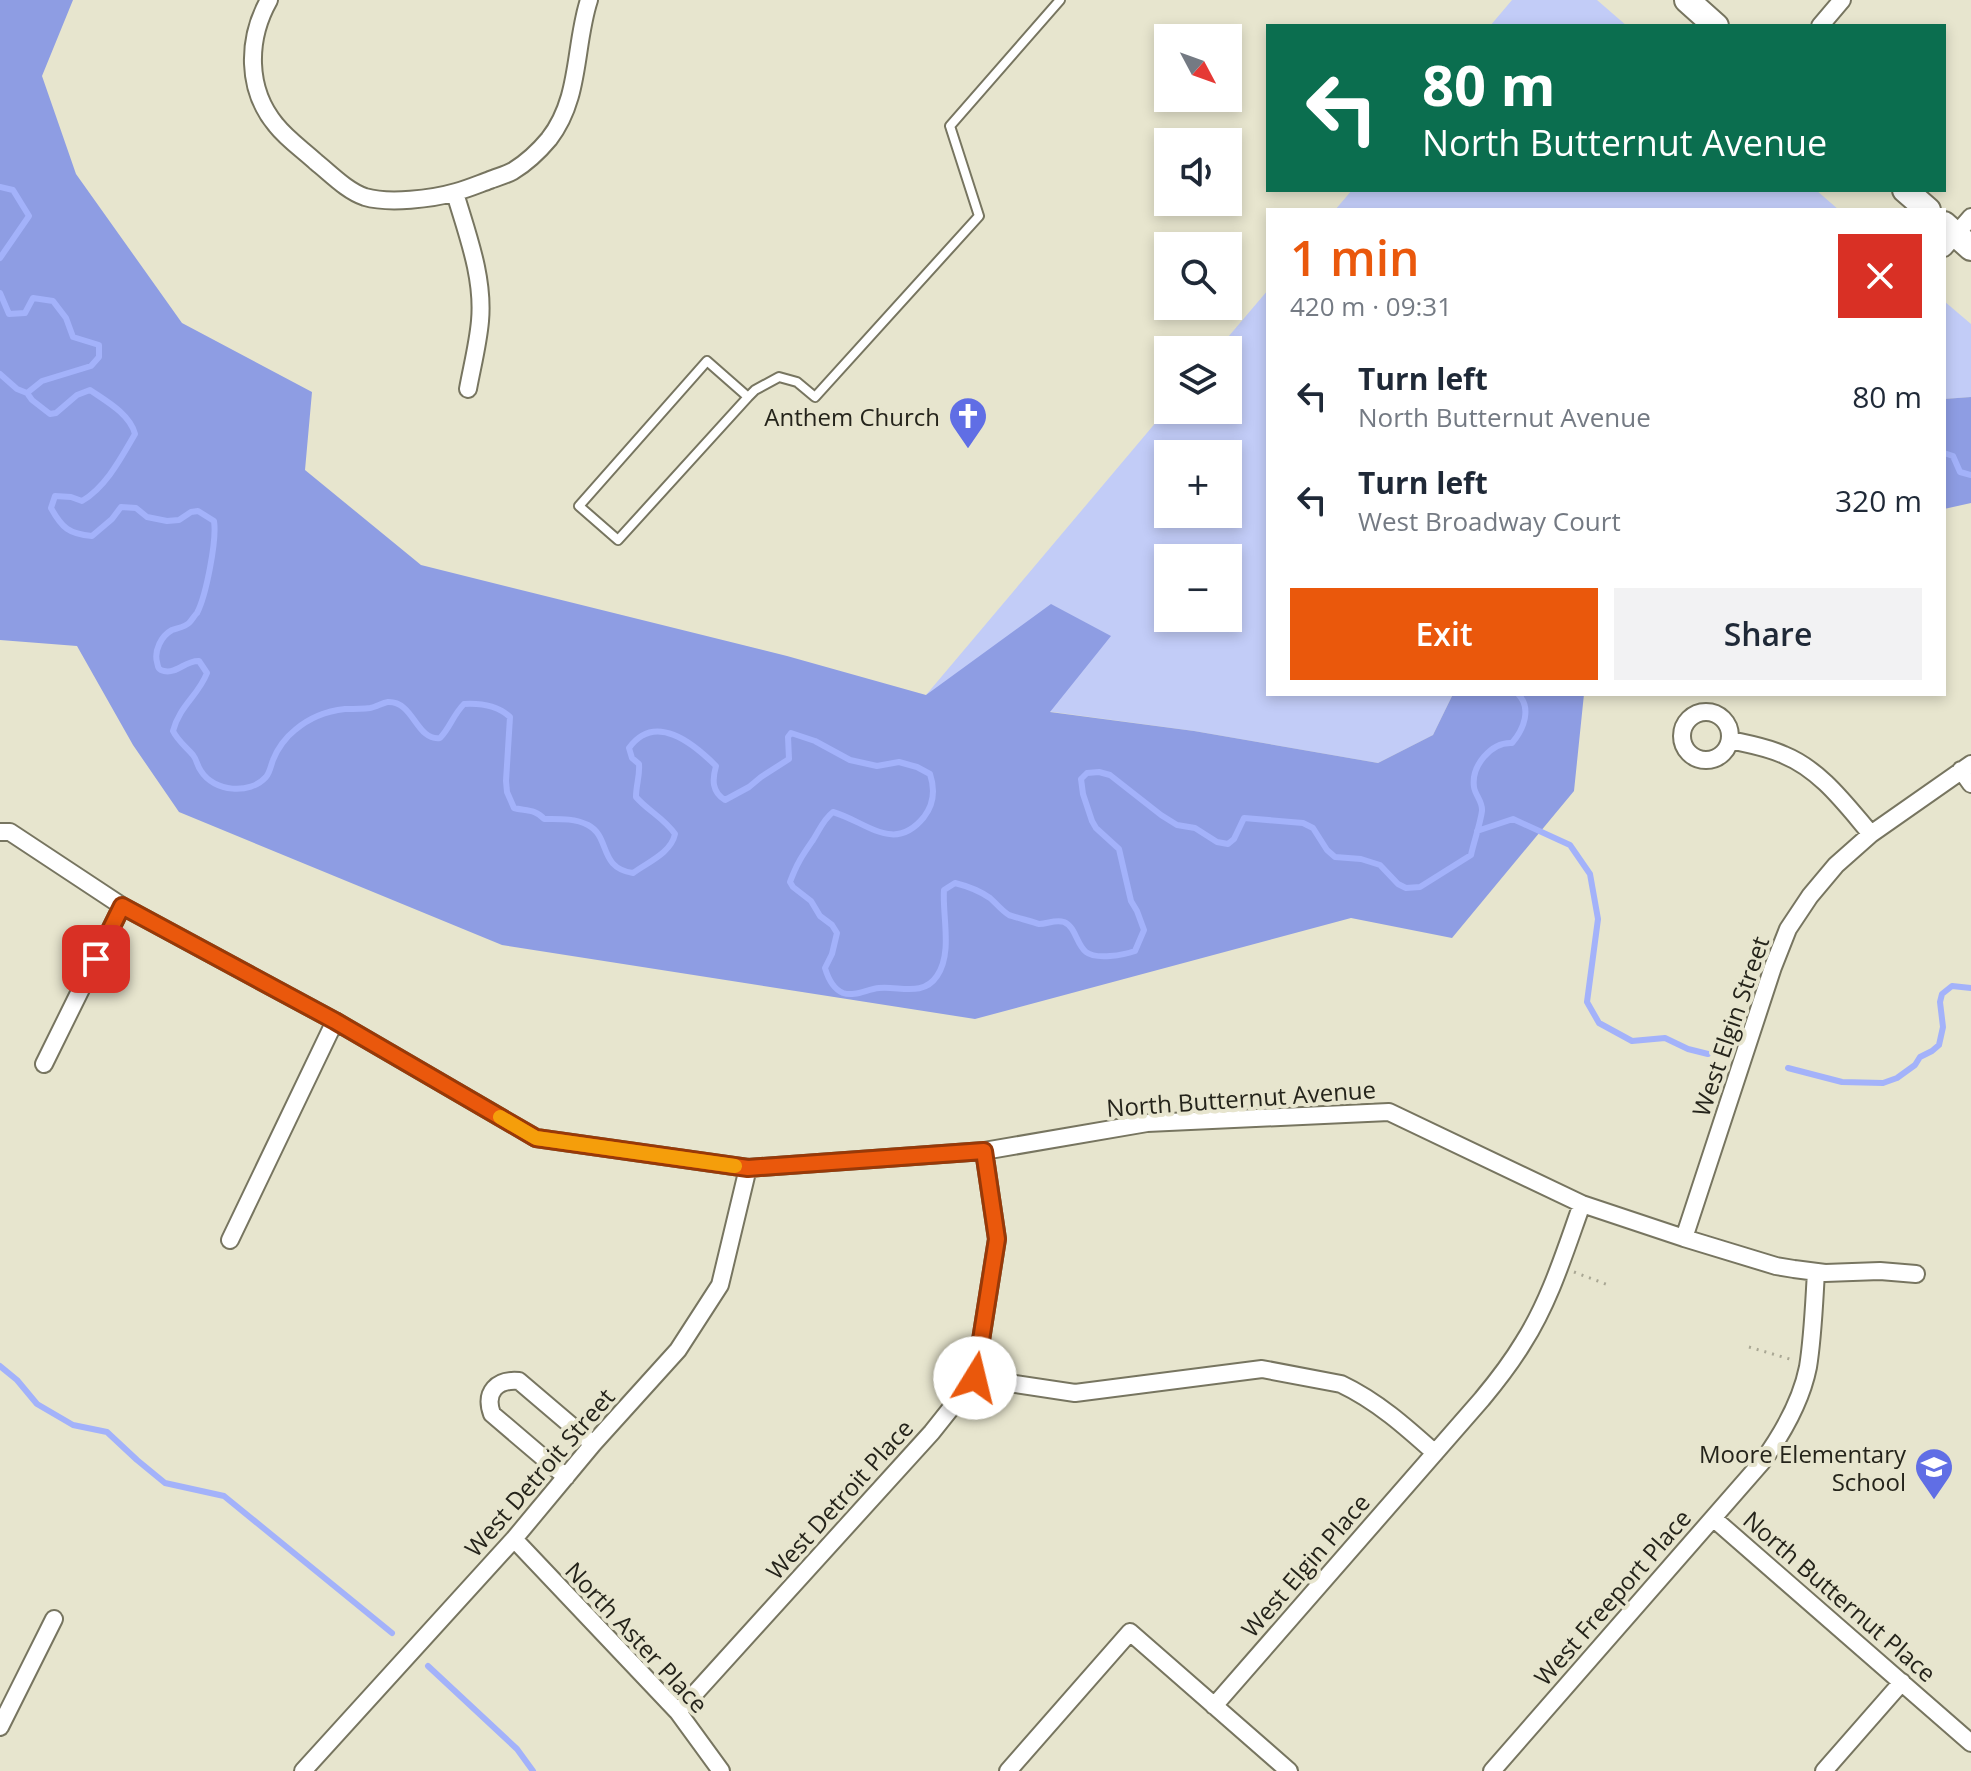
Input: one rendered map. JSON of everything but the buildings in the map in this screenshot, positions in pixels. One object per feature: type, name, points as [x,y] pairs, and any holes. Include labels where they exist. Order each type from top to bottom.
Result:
[{"type":"main road","points":[[1687,0],[1714,24]]},
{"type":"main road","points":[[1907,192],[1926,208]]},
{"type":"street","points":[[269,0],[254,35],[252,66],[257,91],[268,115],[287,136],[348,188],[361,196],[376,199],[415,199],[455,193],[511,172],[531,157],[558,125],[572,89],[589,0]]},
{"type":"street","points":[[1822,24],[1842,0]]},
{"type":"street","points":[[455,193],[475,262],[480,292],[480,322],[468,389]]},
{"type":"street","points":[[1730,740],[1785,755],[1806,766],[1830,786],[1871,834]]},
{"type":"street","name":"West Elgin Street","points":[[1684,1238],[1788,929],[1836,865],[1871,834],[1968,773]]},
{"type":"street","name":"North Butternut Avenue","points":[[0,832],[10,832],[122,906],[335,1021],[536,1138],[748,1168],[984,1151],[1147,1123],[1389,1112],[1582,1204],[1684,1238],[1776,1266],[1816,1272],[1916,1274]]},
{"type":"street","points":[[44,1064],[122,906]]},
{"type":"street","points":[[230,1240],[335,1021]]},
{"type":"street","name":"West Detroit Place","points":[[678,1712],[932,1432],[975,1378],[997,1239],[984,1151]]},
{"type":"street","name":"West Detroit Street","points":[[304,1771],[514,1539],[593,1444],[678,1350],[720,1285],[748,1168]]},
{"type":"street","name":"West Elgin Place","points":[[1214,1706],[1497,1380],[1525,1341],[1545,1303],[1582,1204]]},
{"type":"street","name":"West Freeport Place","points":[[1492,1771],[1779,1439],[1800,1395],[1808,1364],[1816,1272]]},
{"type":"street","points":[[975,1378],[1075,1393],[1262,1369],[1353,1389],[1382,1407],[1435,1453]]},
{"type":"street","points":[[566,1477],[492,1414],[489,1397],[496,1386],[507,1380],[519,1381],[593,1444]]},
{"type":"street","name":"North Butternut Place","points":[[1713,1518],[1971,1743]]},
{"type":"street","name":"North Aster Place","points":[[514,1539],[678,1712],[721,1771]]},
{"type":"street","points":[[0,1727],[54,1619]]},
{"type":"street","points":[[1008,1771],[1130,1632],[1289,1771]]},
{"type":"street","points":[[1824,1771],[1902,1682]]},
{"type":"lane","points":[[748,397],[707,361],[579,506],[618,540],[755,390],[779,377],[797,382],[815,397],[979,216],[950,126],[1060,0]]},
{"type":"path","points":[[1560,1266],[1611,1286]]},
{"type":"path","points":[[1749,1347],[1808,1364]]},
{"type":"shaded area","points":[[0,0],[73,0],[42,76],[76,174],[182,323],[312,392],[305,470],[421,565],[787,656],[926,695],[1051,604],[1111,636],[1050,712],[1194,731],[1378,763],[1433,735],[1452,696],[1584,696],[1574,791],[1452,938],[1351,918],[975,1019],[502,945],[179,812],[133,745],[77,646],[0,640]]},
{"type":"shaded area","points":[[1512,0],[1597,0],[1625,24],[1492,24]]},
{"type":"shaded area","points":[[1350,192],[1818,192],[1837,208],[1337,208]]},
{"type":"shaded area","points":[[1266,292],[1266,696],[1452,696],[1433,735],[1378,763],[1194,731],[926,695],[1155,424],[1242,424],[1242,336],[1229,336]]},
{"type":"shaded area","points":[[1946,303],[1971,324],[1971,397],[1946,399]]},
{"type":"shaded area","points":[[1971,397],[1971,503],[1946,509],[1946,399]]},
{"type":"waterway","points":[[0,187],[13,190],[29,216],[0,258]]},
{"type":"waterway","points":[[0,293],[9,314],[25,313],[33,298],[53,301],[66,318],[73,337],[99,345],[99,357],[91,366],[42,381],[27,393],[17,389],[0,374]]},
{"type":"waterway","points":[[27,393],[50,414],[56,413],[77,395],[90,390],[123,414],[135,434],[112,471],[91,495],[82,501],[55,496],[51,508],[67,529],[92,536],[121,507],[136,508],[147,517],[167,521],[179,520],[198,511],[214,521],[212,554],[197,613],[189,623],[165,636],[156,658],[162,671],[173,671],[199,661],[207,673],[180,714],[173,731],[207,778],[223,787],[242,789],[259,783],[267,775],[288,736],[306,722],[332,711],[397,703],[425,734],[440,738],[464,704],[489,706],[510,717],[506,781],[514,808],[534,812],[544,819],[572,820],[588,825],[600,837],[614,865],[633,873],[664,852],[675,834],[636,797],[639,764],[632,758],[629,748],[639,737],[650,732],[674,735],[707,757],[716,766],[714,785],[725,800],[789,759],[788,737],[791,733],[815,741],[850,760],[877,766],[899,762],[930,774],[932,802],[913,828],[902,833],[880,832],[833,812],[803,855],[790,882],[811,901],[820,916],[837,933],[825,968],[834,986],[848,994],[879,988],[918,988],[937,976],[945,956],[944,890],[955,883],[986,895],[1009,915],[1039,924],[1058,921],[1068,924],[1083,949],[1096,956],[1135,951],[1144,930],[1131,901],[1119,849],[1092,821],[1081,779],[1087,773],[1110,775],[1161,815],[1177,825],[1195,828],[1217,842],[1228,844],[1234,839],[1244,818],[1303,823],[1313,828],[1335,857],[1361,859],[1380,865],[1398,884],[1406,888],[1420,887],[1471,855],[1482,811],[1474,787],[1476,771],[1490,751],[1512,743],[1520,731],[1525,706],[1519,696]]},
{"type":"waterway","points":[[1946,454],[1953,456],[1960,472],[1971,475]]},
{"type":"waterway","points":[[1477,831],[1513,819],[1570,845],[1590,874],[1598,919],[1587,1002],[1599,1023],[1632,1041],[1665,1038],[1708,1054]]},
{"type":"waterway","points":[[1788,1068],[1842,1082],[1883,1083],[1897,1078],[1939,1045],[1943,1027],[1942,994],[1952,986],[1971,988]]},
{"type":"waterway","points":[[0,1366],[17,1380],[37,1404],[73,1425],[107,1432],[165,1483],[224,1496],[392,1633]]},
{"type":"waterway","points":[[428,1666],[517,1749],[533,1771]]},
{"type":"slow traffic","points":[[500,1117],[536,1138],[735,1166]]},
{"type":"place","name":"Anthem Church","points":[[968,450]]},
{"type":"place","name":"Moore Elementary School","points":[[1934,1501]]},
{"type":"route","points":[[96,959],[122,906],[335,1021],[536,1138],[748,1168],[984,1151],[997,1239],[975,1378]]}]
